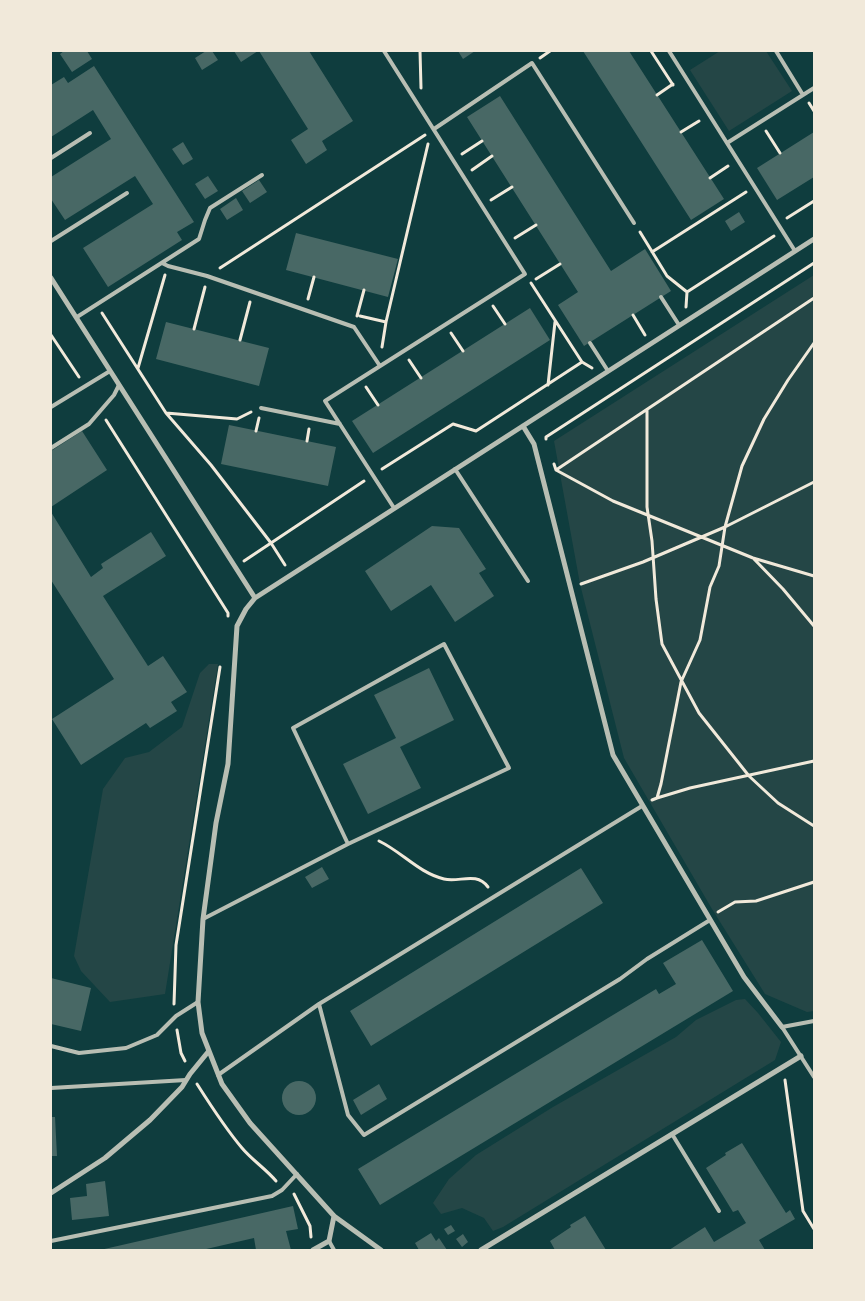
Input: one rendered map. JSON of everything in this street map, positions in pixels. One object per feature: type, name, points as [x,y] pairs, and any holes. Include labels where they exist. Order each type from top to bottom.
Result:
[{"type":"street","points":[[381,1250],[334,1216],[250,1123],[222,1084],[202,1033],[198,1002],[202,919],[216,823],[228,764],[237,626],[246,609],[255,598],[814,239]]},
{"type":"street","points":[[51,278],[255,598]]},
{"type":"street","points":[[523,426],[534,444],[613,755],[744,977],[782,1027]]},
{"type":"street","points":[[51,1193],[105,1158],[150,1120],[187,1080],[208,1052]]},
{"type":"street","points":[[481,1250],[801,1056]]},
{"type":"street","points":[[313,1250],[329,1241],[334,1216]]},
{"type":"lane","points":[[384,51],[525,274],[326,401],[394,508]]},
{"type":"lane","points":[[668,51],[795,251]]},
{"type":"lane","points":[[776,51],[803,94]]},
{"type":"lane","points":[[434,129],[532,63],[634,223]]},
{"type":"lane","points":[[727,143],[814,88]]},
{"type":"lane","points":[[51,158],[90,133]]},
{"type":"lane","points":[[76,317],[199,239],[210,208],[262,175]]},
{"type":"lane","points":[[51,241],[127,193]]},
{"type":"lane","points":[[162,263],[207,276],[354,327],[380,366]]},
{"type":"lane","points":[[661,297],[679,326]]},
{"type":"lane","points":[[590,342],[608,371]]},
{"type":"lane","points":[[51,407],[110,371]]},
{"type":"lane","points":[[51,448],[89,424],[114,395],[119,385]]},
{"type":"lane","points":[[261,408],[340,424]]},
{"type":"lane","points":[[455,469],[528,581]]},
{"type":"lane","points":[[202,919],[348,844],[509,768],[444,644],[293,728],[348,844]]},
{"type":"lane","points":[[218,1074],[319,1004],[642,806]]},
{"type":"lane","points":[[319,1004],[348,1115],[364,1135],[620,979],[647,959],[710,920]]},
{"type":"lane","points":[[51,1046],[79,1053],[126,1048],[157,1035],[176,1016],[198,1002]]},
{"type":"lane","points":[[814,1021],[782,1027],[814,1077]]},
{"type":"lane","points":[[807,1066],[814,1064]]},
{"type":"lane","points":[[51,1088],[187,1080]]},
{"type":"lane","points":[[672,1134],[719,1211]]},
{"type":"lane","points":[[51,1241],[272,1196],[282,1190],[297,1174]]},
{"type":"lane","points":[[329,1241],[334,1250]]},
{"type":"path","points":[[420,51],[422,112]]},
{"type":"path","points":[[651,51],[673,85]]},
{"type":"path","points":[[657,95],[685,77]]},
{"type":"path","points":[[681,132],[709,114]]},
{"type":"path","points":[[194,329],[207,276],[434,129]]},
{"type":"path","points":[[380,366],[386,322],[426,150],[434,129]]},
{"type":"path","points":[[453,160],[482,141]]},
{"type":"path","points":[[774,144],[780,153]]},
{"type":"path","points":[[474,168],[492,156]]},
{"type":"path","points":[[710,178],[716,174]]},
{"type":"path","points":[[501,194],[512,187]]},
{"type":"path","points":[[652,252],[755,187]]},
{"type":"path","points":[[687,292],[774,237],[778,224],[814,201]]},
{"type":"path","points":[[634,223],[667,276],[687,292]]},
{"type":"path","points":[[525,232],[536,225]]},
{"type":"path","points":[[531,282],[560,264]]},
{"type":"path","points":[[548,445],[546,437],[814,264]]},
{"type":"path","points":[[138,368],[168,266]]},
{"type":"path","points":[[525,274],[582,362],[593,368],[603,362]]},
{"type":"path","points":[[306,310],[314,278]]},
{"type":"path","points":[[354,327],[364,290]]},
{"type":"path","points":[[240,340],[252,292]]},
{"type":"path","points":[[674,317],[686,310],[687,292]]},
{"type":"path","points":[[488,297],[505,324]]},
{"type":"path","points":[[556,470],[814,298]]},
{"type":"path","points":[[96,304],[166,413],[211,465],[271,543],[288,569]]},
{"type":"path","points":[[357,315],[386,322]]},
{"type":"path","points":[[633,315],[646,335]]},
{"type":"path","points":[[548,385],[555,321]]},
{"type":"path","points":[[446,324],[463,351]]},
{"type":"path","points":[[639,340],[653,331]]},
{"type":"path","points":[[51,335],[85,387]]},
{"type":"path","points":[[656,798],[669,748],[681,682],[700,640],[710,587],[719,566],[725,528],[742,466],[764,419],[814,343]]},
{"type":"path","points":[[403,351],[421,378]]},
{"type":"path","points":[[244,561],[453,424],[476,431],[582,362]]},
{"type":"path","points":[[361,378],[378,405]]},
{"type":"path","points":[[166,413],[237,419],[261,408]]},
{"type":"path","points":[[647,410],[646,507],[662,644],[699,713],[749,776],[778,803],[814,826]]},
{"type":"path","points":[[100,411],[228,613],[227,622]]},
{"type":"path","points":[[553,462],[556,470],[613,501],[753,558],[814,576]]},
{"type":"path","points":[[570,588],[653,558],[725,528],[814,482]]},
{"type":"path","points":[[753,558],[783,589],[814,626]]},
{"type":"path","points":[[642,806],[656,798],[690,788],[814,761]]},
{"type":"path","points":[[374,832],[379,841],[391,847],[431,876],[449,880],[469,877],[485,882],[496,897]]},
{"type":"path","points":[[710,920],[720,909],[735,902],[756,901],[814,882]]},
{"type":"path","points":[[784,1067],[803,1211],[814,1229]]},
{"type":"shaded area","points":[[720,51],[766,51],[792,91],[729,131],[690,70]]},
{"type":"shaded area","points":[[814,275],[814,1011],[807,1012],[765,994],[712,909],[624,758],[580,584],[554,441]]},
{"type":"shaded area","points":[[209,664],[218,664],[165,994],[110,1002],[81,971],[74,956],[103,789],[125,758],[149,752],[182,727],[200,673]]},
{"type":"shaded area","points":[[745,999],[781,1042],[775,1060],[503,1227],[493,1231],[484,1218],[462,1208],[441,1214],[433,1203],[449,1179],[476,1155],[553,1107],[676,1037],[696,1020],[736,1000]]},
{"type":"building","points":[[64,51],[87,51],[92,59],[72,72],[60,54]]},
{"type":"building","points":[[206,51],[212,51],[218,60],[202,70],[195,58]]},
{"type":"building","points":[[234,51],[258,51],[241,62]]},
{"type":"building","points":[[259,51],[309,51],[353,121],[322,141],[327,150],[306,164],[291,140],[308,129]]},
{"type":"building","points":[[458,51],[475,51],[463,59]]},
{"type":"building","points":[[583,51],[629,51],[724,199],[691,220]]},
{"type":"building","points":[[94,66],[194,222],[177,232],[182,240],[108,287],[83,248],[153,204],[135,176],[65,220],[51,199],[51,177],[111,139],[93,110],[51,137],[51,85],[64,77],[68,83]]},
{"type":"building","points":[[500,96],[611,271],[645,249],[671,291],[584,346],[558,305],[578,292],[467,117]]},
{"type":"building","points":[[814,132],[814,177],[777,200],[757,168]]},
{"type":"building","points":[[183,142],[193,159],[183,165],[172,149]]},
{"type":"building","points":[[208,176],[218,191],[205,199],[195,184]]},
{"type":"building","points":[[259,180],[267,192],[250,203],[242,191]]},
{"type":"building","points":[[236,198],[243,210],[227,220],[220,209]]},
{"type":"building","points":[[739,212],[745,222],[731,231],[725,221]]},
{"type":"building","points":[[296,233],[398,259],[388,297],[286,270]]},
{"type":"building","points":[[530,308],[550,340],[373,453],[352,421]]},
{"type":"building","points":[[166,322],[269,348],[259,386],[156,359]]},
{"type":"building","points":[[229,425],[336,447],[328,486],[221,464]]},
{"type":"building","points":[[82,431],[107,470],[51,507],[51,451]]},
{"type":"building","points":[[51,512],[91,577],[103,568],[101,564],[151,532],[166,556],[103,596],[148,666],[163,656],[187,692],[171,702],[177,711],[150,728],[146,723],[81,765],[52,719],[114,679],[51,580]]},
{"type":"building","points":[[432,526],[459,528],[486,569],[479,573],[494,596],[455,622],[431,585],[391,611],[365,571]]},
{"type":"building","points":[[429,668],[454,720],[400,747],[421,788],[368,814],[343,764],[396,738],[374,695]]},
{"type":"building","points":[[322,867],[329,879],[312,888],[305,877]]},
{"type":"building","points":[[581,868],[603,903],[371,1046],[350,1011]]},
{"type":"building","points":[[702,940],[733,991],[380,1205],[358,1169],[656,989],[659,994],[676,984],[663,963]]},
{"type":"building","points":[[51,978],[91,988],[81,1031],[51,1024]]},
{"type":"building","points":[[299,1081],[311,1086],[316,1098],[311,1110],[299,1115],[287,1110],[282,1098],[287,1086]]},
{"type":"building","points":[[379,1084],[387,1099],[361,1115],[353,1100]]},
{"type":"building","points":[[51,1117],[55,1117],[57,1156],[51,1156]]},
{"type":"building","points":[[742,1143],[786,1213],[790,1210],[795,1219],[759,1240],[765,1250],[669,1250],[705,1227],[714,1242],[746,1223],[738,1210],[733,1212],[706,1168]]},
{"type":"building","points":[[105,1181],[109,1216],[72,1220],[70,1198],[87,1196],[86,1184]]},
{"type":"building","points":[[293,1206],[298,1229],[286,1231],[291,1250],[256,1250],[254,1238],[202,1250],[100,1250]]},
{"type":"building","points":[[585,1216],[606,1250],[555,1250],[550,1241]]},
{"type":"building","points":[[451,1225],[455,1231],[448,1235],[444,1229]]},
{"type":"building","points":[[431,1233],[436,1241],[439,1238],[447,1250],[419,1250],[415,1243]]},
{"type":"building","points":[[463,1234],[468,1242],[462,1247],[456,1239]]}]
